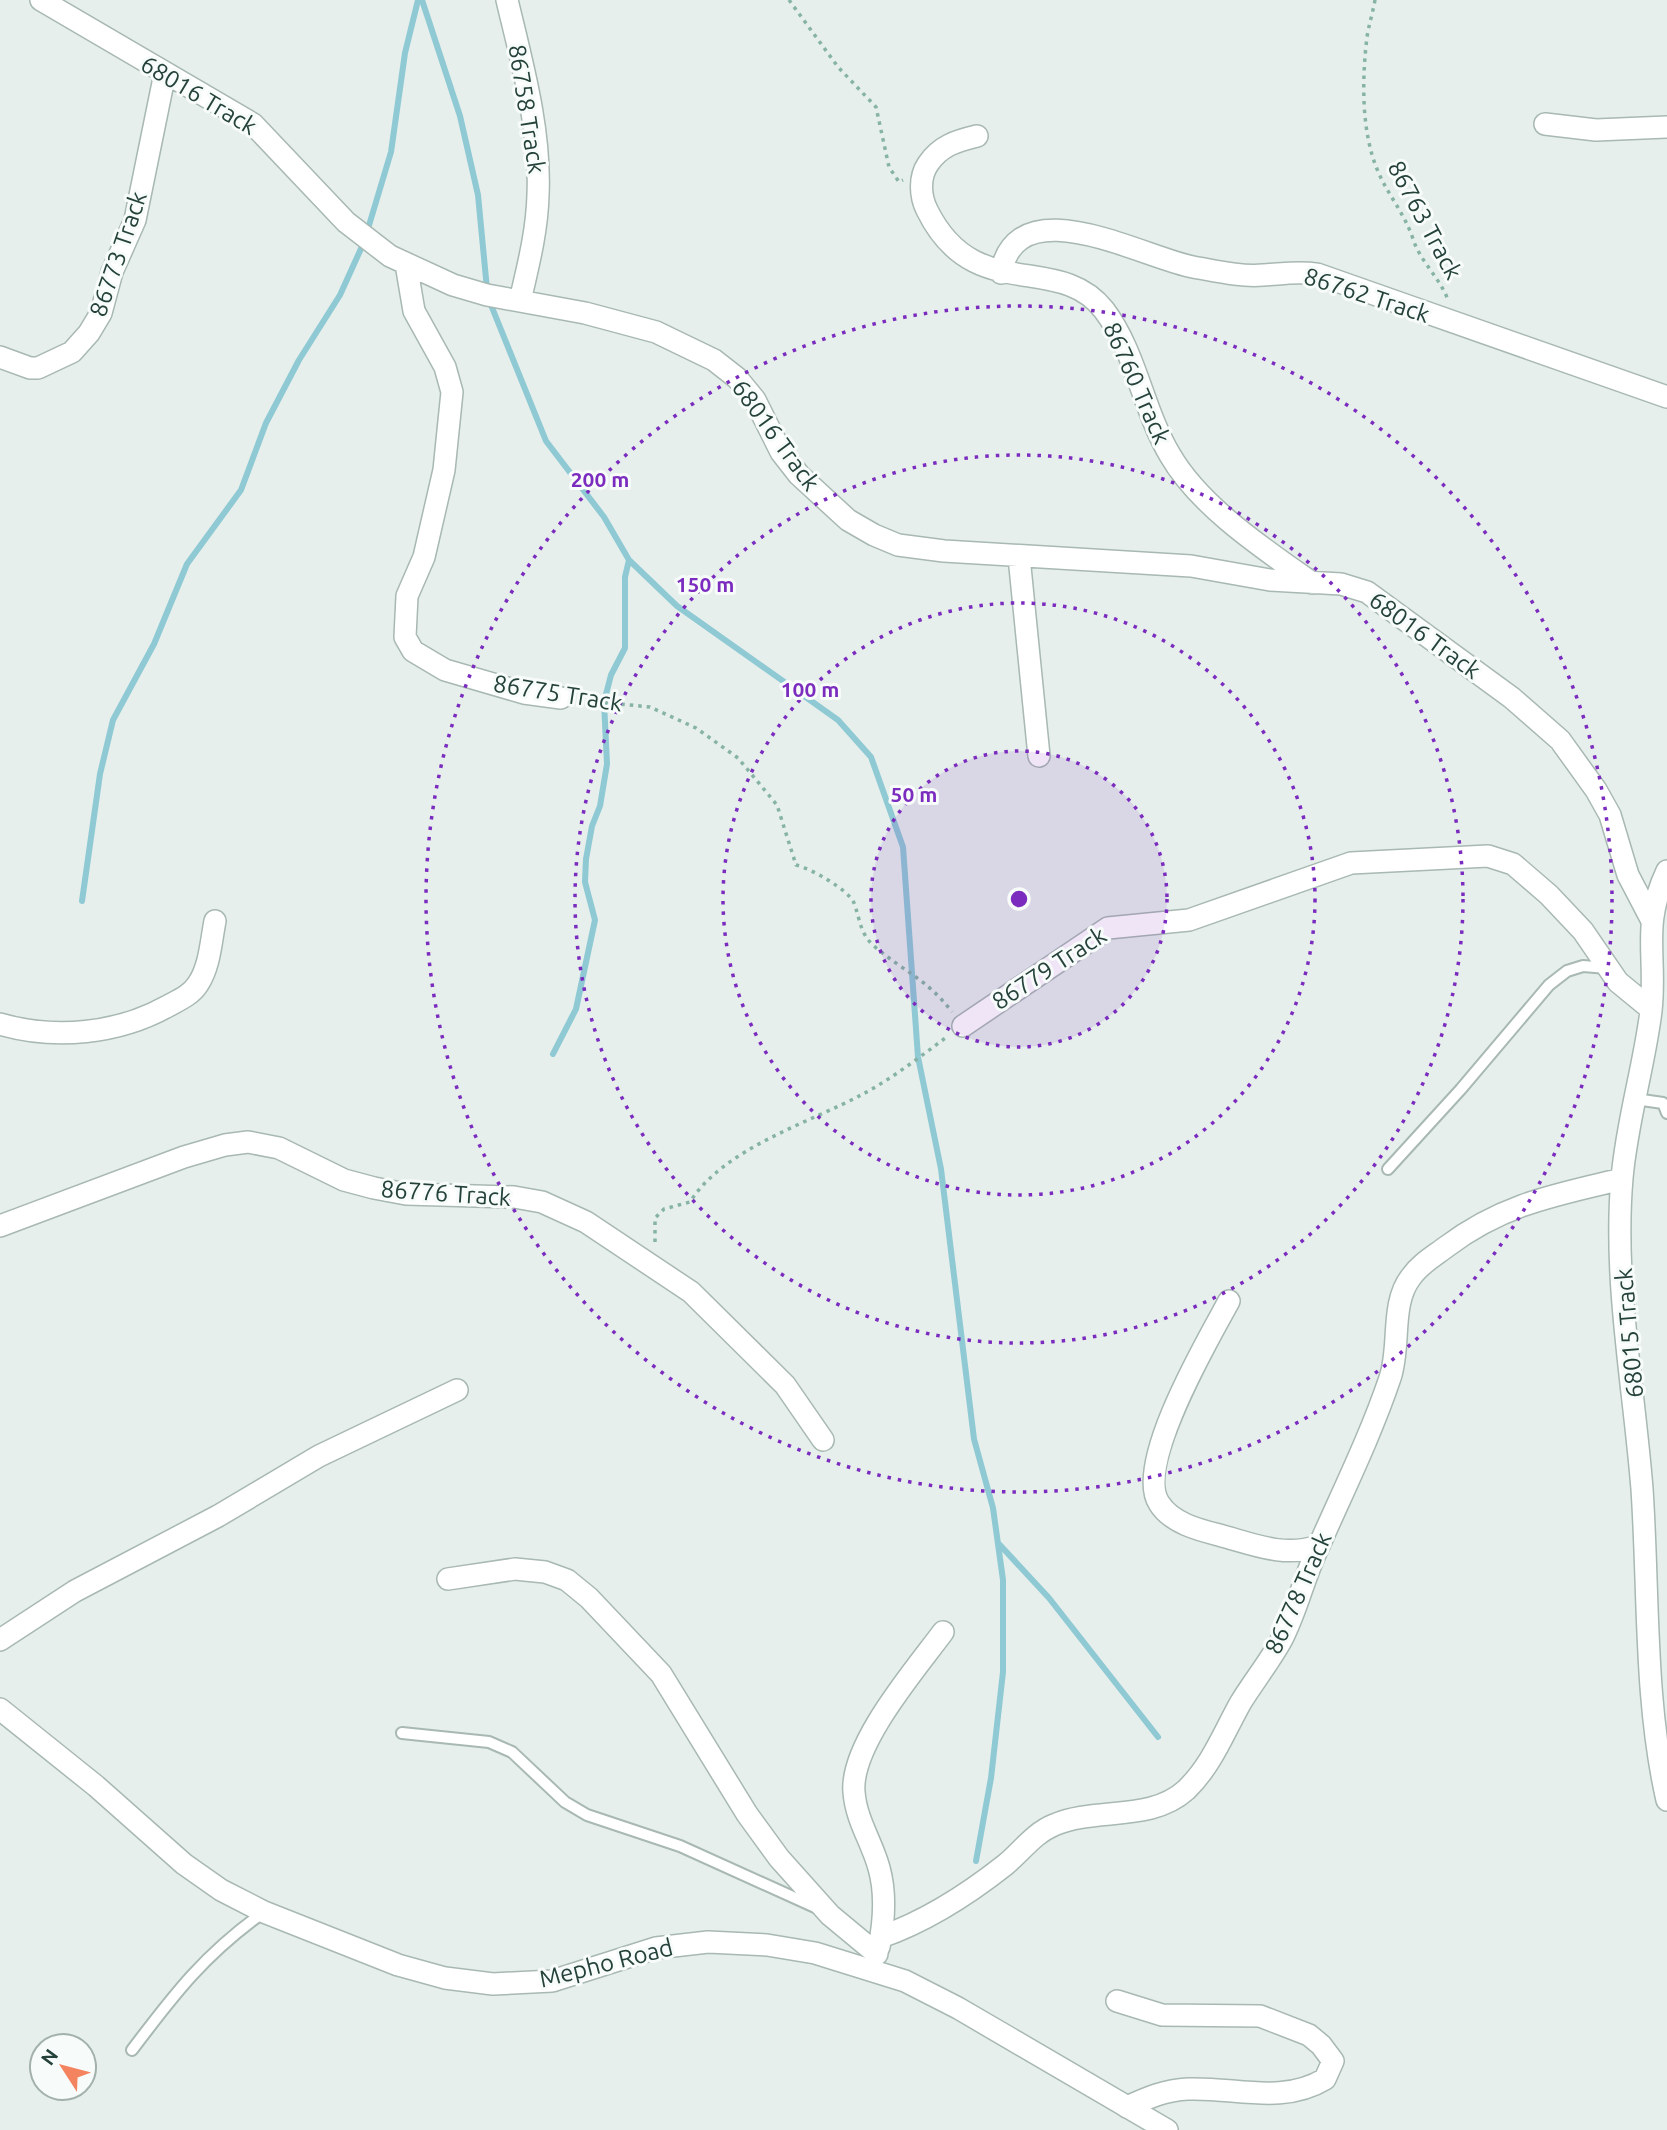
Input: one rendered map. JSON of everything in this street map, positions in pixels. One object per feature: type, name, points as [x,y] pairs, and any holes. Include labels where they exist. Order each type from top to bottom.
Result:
[{"type":"street","name":"68016 Track","points":[[41,0],[253,124],[365,240],[406,264],[453,285],[585,313],[656,332],[714,360],[737,378],[755,400],[781,452],[799,475],[848,520],[874,535],[898,545],[1019,557],[1191,566],[1313,584],[1341,584],[1367,592],[1512,698],[1560,740],[1590,781],[1610,815],[1628,875],[1651,919]]},
{"type":"street","name":"86758 Track","points":[[507,0],[525,81],[538,163],[536,225],[520,301]]},
{"type":"street","name":"86773 Track","points":[[0,357],[38,368],[72,352],[89,333],[101,313],[112,272],[135,220],[165,73]]},
{"type":"street","points":[[1545,124],[1596,130],[1667,127]]},
{"type":"street","points":[[925,169],[945,146],[977,136]]},
{"type":"street","name":"86760 Track","points":[[925,169],[921,188],[924,205],[945,239],[964,257],[1001,272],[1068,285],[1097,303],[1113,325],[1129,358],[1171,457],[1220,512],[1313,584]]},
{"type":"street","name":"86762 Track","points":[[1001,272],[1007,250],[1025,234],[1069,231],[1192,267],[1246,275],[1300,271],[1317,274],[1667,397]]},
{"type":"street","name":"86775 Track","points":[[406,264],[414,311],[445,367],[452,392],[450,428],[439,492],[424,557],[407,596],[405,637],[413,651],[445,670],[524,693],[561,698]]},
{"type":"street","points":[[1019,557],[1039,755]]},
{"type":"street","name":"86779 Track","points":[[963,1026],[1108,928],[1189,920],[1351,863],[1488,856],[1513,864],[1549,895],[1583,931],[1618,982],[1651,1009]]},
{"type":"street","name":"68015 Track","points":[[1667,871],[1657,893],[1651,919],[1651,1009],[1622,1179],[1622,1272],[1643,1499],[1655,1742],[1667,1800]]},
{"type":"street","points":[[0,1024],[51,1033],[89,1031],[124,1025],[160,1011],[186,996],[198,985],[204,973],[215,921]]},
{"type":"street","name":"86776 Track","points":[[0,1226],[184,1157],[225,1145],[248,1142],[279,1148],[344,1180],[374,1188],[406,1194],[514,1197],[542,1202],[586,1222],[697,1297],[785,1385],[823,1440]]},
{"type":"street","name":"86778 Track","points":[[877,1954],[1007,1863],[1046,1828],[1086,1815],[1147,1810],[1170,1802],[1185,1791],[1215,1752],[1240,1704],[1282,1640],[1318,1546],[1360,1459],[1390,1378],[1399,1308],[1410,1277],[1456,1239],[1491,1218],[1533,1200],[1622,1179]]},
{"type":"street","points":[[1229,1301],[1174,1407],[1154,1474],[1154,1492],[1160,1505],[1171,1516],[1203,1531],[1290,1553],[1318,1546]]},
{"type":"street","points":[[0,1640],[75,1591],[218,1516],[319,1457],[457,1390]]},
{"type":"street","points":[[447,1579],[515,1569],[545,1572],[567,1580],[589,1598],[661,1674],[760,1833],[830,1914],[877,1954]]},
{"type":"street","points":[[877,1954],[883,1888],[879,1867],[859,1818],[854,1791],[856,1767],[866,1741],[880,1718],[943,1632]]},
{"type":"street","name":"Mepho Road","points":[[0,1709],[96,1786],[184,1864],[221,1890],[264,1912],[398,1965],[444,1978],[493,1984],[552,1981],[656,1948],[708,1942],[767,1945],[815,1953],[877,1954],[905,1981],[958,2008],[1167,2130]]},
{"type":"street","points":[[1116,2001],[1162,2015],[1260,2016],[1309,2035],[1333,2061],[1325,2079],[1298,2092],[1244,2094],[1189,2089],[1165,2092],[1127,2108]]},
{"type":"lane","points":[[1388,1168],[1461,1089],[1549,985],[1567,971],[1583,966],[1607,968]]},
{"type":"lane","points":[[1635,1098],[1666,1107]]},
{"type":"lane","points":[[402,1733],[489,1742],[512,1752],[565,1802],[587,1815],[711,1859],[830,1914]]},
{"type":"lane","points":[[132,2050],[201,1962],[264,1912]]},
{"type":"path","points":[[789,0],[838,67],[876,107],[889,167],[899,182],[925,169]]},
{"type":"path","name":"86763 Track","points":[[1375,0],[1367,35],[1366,61],[1366,131],[1371,155],[1378,172],[1409,223],[1417,248],[1441,285],[1451,310],[1465,327]]},
{"type":"path","name":"86775 Track","points":[[561,698],[650,707],[696,728],[737,758],[777,805],[796,865],[830,882],[853,900],[860,929],[873,945],[921,978],[963,1026]]},
{"type":"path","points":[[656,1269],[655,1217],[664,1209],[690,1202],[698,1190],[740,1157],[864,1093],[963,1026]]},
{"type":"waterway","points":[[367,232],[391,152],[405,53],[418,0]]},
{"type":"waterway","points":[[422,0],[460,116],[478,195],[487,289]]},
{"type":"waterway","points":[[82,901],[100,774],[113,720],[154,644],[187,564],[241,490],[266,423],[299,360],[340,295],[364,242]]},
{"type":"waterway","points":[[489,300],[546,441],[604,517],[629,560],[677,606],[838,720],[871,757],[903,847],[918,1057],[941,1169],[974,1439],[993,1508],[1003,1580],[1003,1672],[991,1778],[976,1861]]},
{"type":"waterway","points":[[553,1054],[576,1009],[595,920],[585,882],[586,859],[592,826],[600,806],[607,764],[604,702],[611,675],[625,648],[625,577],[629,560]]},
{"type":"waterway","points":[[999,1544],[1049,1598],[1158,1737]]}]
